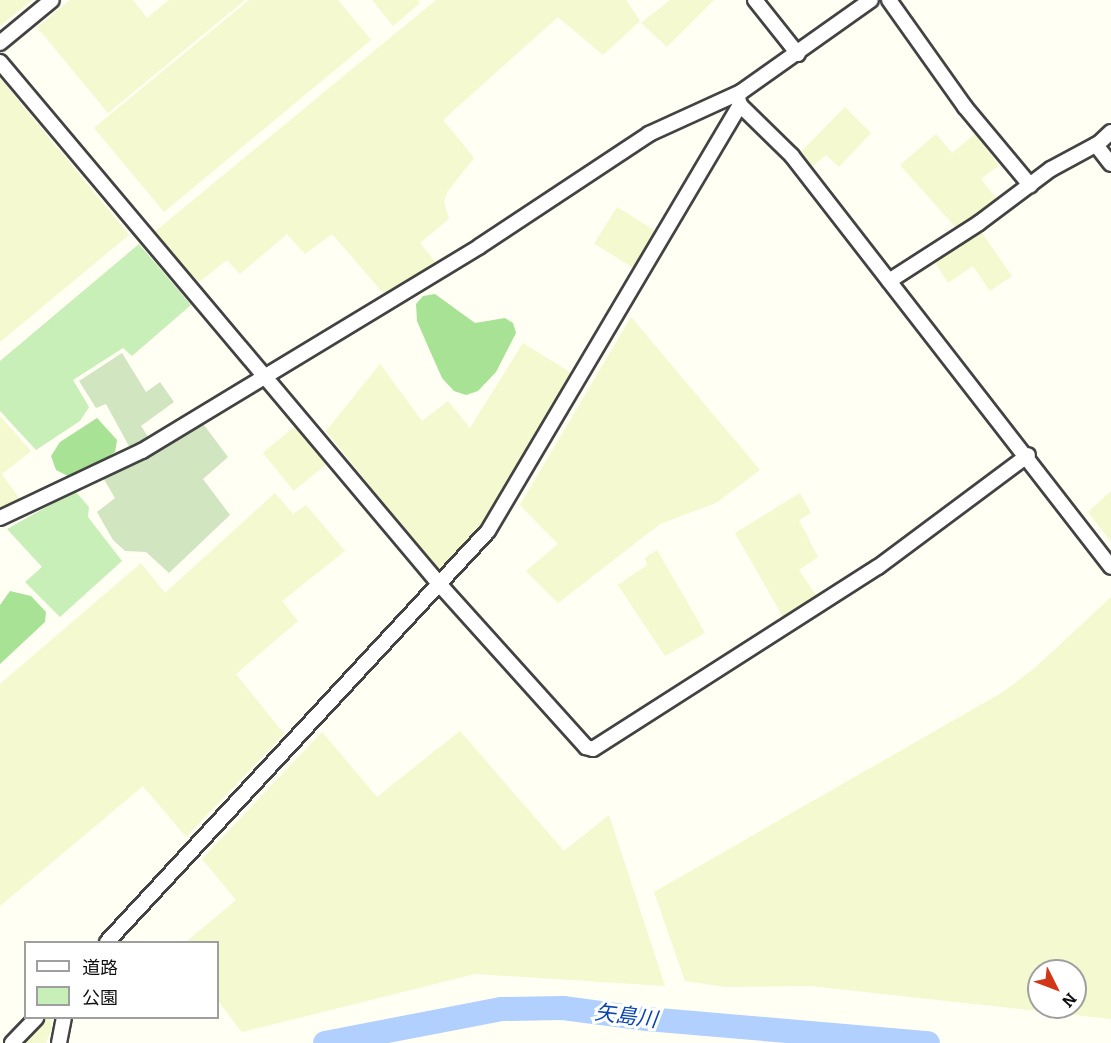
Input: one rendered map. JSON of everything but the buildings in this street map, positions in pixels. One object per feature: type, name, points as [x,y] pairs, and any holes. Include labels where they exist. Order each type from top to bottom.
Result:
[{"type":"street","points":[[0,43],[52,0]]},
{"type":"street","points":[[755,0],[798,54]]},
{"type":"street","points":[[0,518],[142,451],[480,246],[649,134],[739,100],[871,0]]},
{"type":"street","points":[[889,0],[965,107],[1030,185]]},
{"type":"street","points":[[0,62],[266,375],[441,586],[585,747],[593,749],[878,567],[1028,455]]},
{"type":"street","points":[[739,100],[792,156],[1028,455],[1111,567]]},
{"type":"street","points":[[108,941],[441,586],[488,531],[739,100]]},
{"type":"street","points":[[889,281],[979,224],[1030,185],[1096,145],[1111,132]]},
{"type":"street","points":[[1096,145],[1111,165]]},
{"type":"street","points":[[12,1043],[34,1019]]},
{"type":"street","points":[[59,1043],[64,1019]]},
{"type":"green space","points":[[0,0],[32,0],[0,26]]},
{"type":"green space","points":[[70,0],[133,0],[147,18],[169,0],[245,0],[108,113],[37,27]]},
{"type":"green space","points":[[249,0],[338,0],[371,40],[164,212],[94,128]]},
{"type":"green space","points":[[372,0],[418,0],[420,3],[393,26]]},
{"type":"green space","points":[[436,0],[626,0],[640,21],[603,55],[558,17],[443,120],[474,158],[447,192],[444,202],[449,219],[420,243],[436,263],[384,294],[332,234],[305,254],[287,234],[240,274],[227,260],[199,282],[152,234]]},
{"type":"green space","points":[[670,0],[714,0],[667,47],[641,23]]},
{"type":"green space","points":[[0,78],[129,235],[0,342]]},
{"type":"green space","points":[[845,107],[871,133],[839,167],[826,155],[809,169],[797,156]]},
{"type":"green space","points":[[936,134],[952,153],[975,134],[999,165],[981,179],[997,200],[957,229],[900,165]]},
{"type":"green space","points":[[617,207],[656,231],[633,268],[594,243]]},
{"type":"green space","points":[[980,230],[1012,276],[990,291],[973,266],[948,283],[934,261]]},
{"type":"green space","points":[[139,244],[191,305],[132,356],[123,348],[73,380],[89,407],[80,421],[36,450],[0,411],[0,361]]},
{"type":"green space","points":[[435,294],[475,323],[505,318],[513,323],[516,333],[496,372],[478,391],[466,395],[454,391],[442,378],[430,351],[417,321],[416,304],[423,296]]},
{"type":"green space","points":[[631,317],[760,470],[716,503],[660,524],[558,603],[526,571],[558,544],[520,505]]},
{"type":"green space","points":[[523,343],[573,374],[473,537],[441,575],[326,431],[380,364],[422,421],[448,401],[470,428]]},
{"type":"green space","points":[[122,353],[146,392],[160,382],[174,402],[141,426],[149,438],[131,450],[106,404],[96,408],[79,381]]},
{"type":"green space","points":[[0,416],[31,451],[2,474],[21,501],[0,511]]},
{"type":"green space","points":[[97,418],[117,440],[115,452],[74,479],[56,470],[51,456],[60,442]]},
{"type":"green space","points":[[204,425],[228,457],[203,479],[230,515],[169,573],[146,552],[125,551],[113,540],[97,512],[115,498],[102,476]]},
{"type":"green space","points":[[297,425],[328,463],[294,491],[263,453]]},
{"type":"green space","points":[[75,491],[89,507],[88,517],[122,561],[60,617],[25,582],[42,567],[7,529]]},
{"type":"green space","points":[[1111,491],[1111,542],[1088,512]]},
{"type":"green space","points":[[275,493],[293,514],[306,505],[345,551],[282,601],[298,621],[236,674],[284,734],[186,837],[143,786],[0,906],[0,684],[141,563],[165,593]]},
{"type":"green space","points":[[800,493],[811,513],[799,520],[818,557],[799,570],[817,597],[783,617],[735,533]]},
{"type":"green space","points":[[657,550],[705,633],[665,656],[618,585],[647,565],[645,558]]},
{"type":"green space","points":[[10,591],[31,596],[46,612],[45,622],[0,664],[0,605]]},
{"type":"green space","points":[[1111,597],[1111,1019],[1087,1016],[1087,959],[1027,959],[1027,1010],[810,986],[726,987],[685,981],[654,892],[1003,692],[1036,667]]},
{"type":"green space","points":[[460,731],[564,851],[609,815],[665,986],[475,974],[242,1032],[219,1002],[219,941],[187,941],[236,900],[202,859],[322,732],[377,797]]},
{"type":"green space","points":[[45,1019],[50,1019],[52,1028],[46,1043],[23,1043]]},
{"type":"waterway","name":"矢島川","points":[[325,1043],[501,1009],[563,1008],[647,1019],[928,1043]]}]
